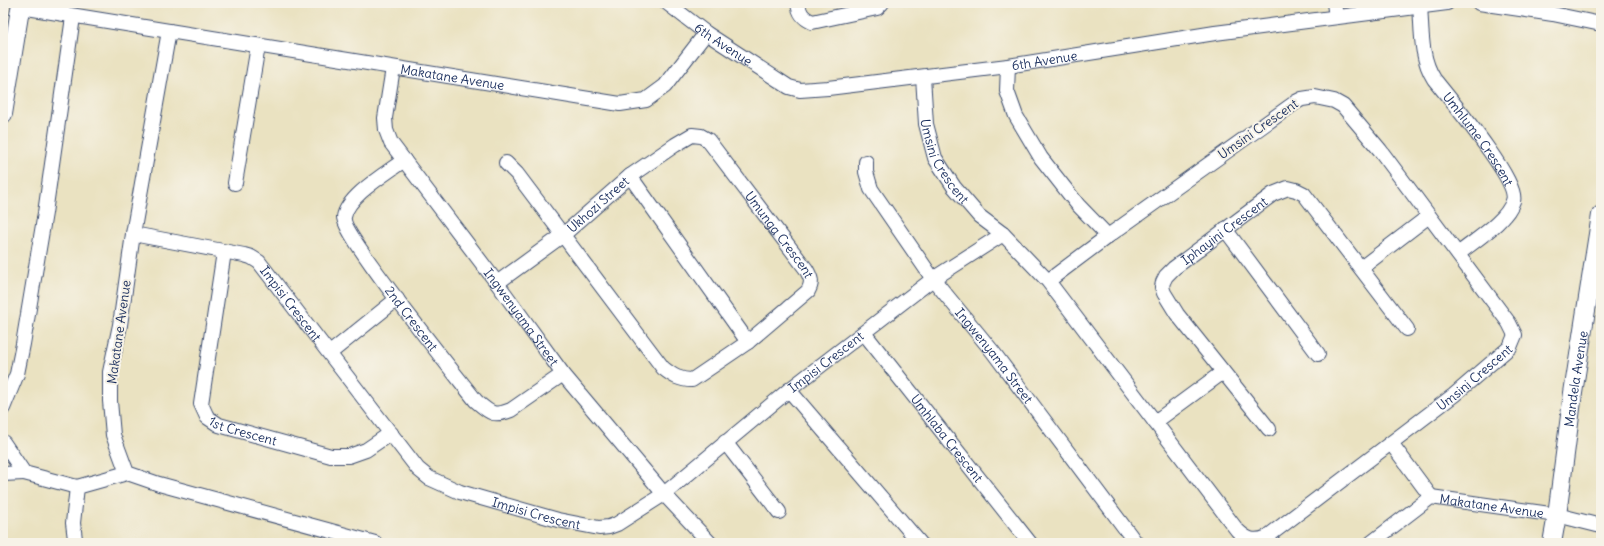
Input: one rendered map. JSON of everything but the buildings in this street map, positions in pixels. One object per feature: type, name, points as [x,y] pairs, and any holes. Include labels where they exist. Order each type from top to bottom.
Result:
[{"type":"street","name":"6th Avenue","points":[[667,3],[706,33],[774,78],[789,87],[800,90],[828,88],[1008,66],[1215,33],[1447,3]]},
{"type":"street","points":[[798,3],[799,10],[804,18],[812,22],[877,8],[882,3]]},
{"type":"street","points":[[1334,3],[1336,17]]},
{"type":"street","points":[[1479,3],[1553,14],[1601,24]]},
{"type":"street","name":"Makatane Avenue","points":[[21,5],[73,17],[169,31],[620,104],[646,100],[665,86],[706,33]]},
{"type":"street","points":[[3,114],[21,5]]},
{"type":"street","name":"Umhlume Crescent","points":[[1420,6],[1423,50],[1427,68],[1499,165],[1514,191],[1514,201],[1502,219],[1458,254]]},
{"type":"street","points":[[3,408],[17,374],[23,344],[45,213],[73,17]]},
{"type":"street","name":"Makatane Avenue","points":[[127,473],[113,434],[110,401],[110,372],[120,325],[133,234],[169,31]]},
{"type":"street","points":[[235,183],[258,46]]},
{"type":"street","points":[[1008,66],[1007,91],[1016,116],[1045,164],[1078,205],[1108,236]]},
{"type":"street","name":"Ingwenyama Street","points":[[393,68],[386,105],[386,130],[391,143],[497,283],[563,374],[664,494],[710,543]]},
{"type":"street","name":"Umsini Crescent","points":[[923,77],[926,124],[935,158],[954,187],[979,216],[1003,234],[1048,282],[1237,530],[1244,536],[1254,540],[1267,537],[1454,395],[1497,359],[1510,347],[1514,340],[1514,330],[1380,150],[1343,106],[1325,98],[1309,97],[1296,102],[1108,236],[1048,282]]},
{"type":"street","name":"Ukhozi Street","points":[[497,283],[563,235],[630,176],[692,135],[701,136]]},
{"type":"street","name":"Umunga Crescent","points":[[563,235],[663,368],[674,377],[684,380],[692,380],[748,342],[808,291],[812,285],[811,278],[708,140],[701,136]]},
{"type":"street","name":"2nd Crescent","points":[[404,160],[355,197],[345,212],[343,220],[350,233],[397,299],[476,401],[488,412],[502,414],[511,410],[563,374]]},
{"type":"street","name":"Ingwenyama Street","points":[[866,162],[866,172],[871,189],[933,280],[993,352],[1136,543]]},
{"type":"street","points":[[506,163],[517,174],[563,235]]},
{"type":"street","points":[[630,176],[748,342]]},
{"type":"street","name":"Iphayini Crescent","points":[[1269,429],[1177,314],[1162,287],[1166,276],[1174,268],[1273,194],[1291,188],[1304,194],[1407,329]]},
{"type":"street","name":"Mandela Avenue","points":[[1552,543],[1557,515],[1572,393],[1601,214]]},
{"type":"street","points":[[1361,268],[1429,216]]},
{"type":"street","points":[[1225,229],[1318,354]]},
{"type":"street","name":"Impisi Crescent","points":[[133,234],[251,257],[259,262],[418,468],[429,478],[460,492],[558,520],[599,528],[609,527],[626,520],[664,494],[789,390],[933,280],[1003,234]]},
{"type":"street","name":"1st Crescent","points":[[224,252],[201,404],[207,417],[219,425],[331,456],[349,456],[366,450],[391,433]]},
{"type":"street","points":[[330,353],[397,299]]},
{"type":"street","name":"Umhlaba Crescent","points":[[864,334],[1030,543]]},
{"type":"street","points":[[1156,422],[1223,372]]},
{"type":"street","points":[[789,390],[920,543]]},
{"type":"street","points":[[3,442],[24,473]]},
{"type":"street","points":[[725,442],[778,512]]},
{"type":"street","points":[[1391,444],[1431,497]]},
{"type":"street","points":[[3,474],[24,473],[77,487],[127,473],[158,484],[375,543]]},
{"type":"street","points":[[75,542],[73,523],[77,487]]},
{"type":"street","name":"Makatane Avenue","points":[[1372,543],[1431,497],[1557,515],[1601,526]]}]
